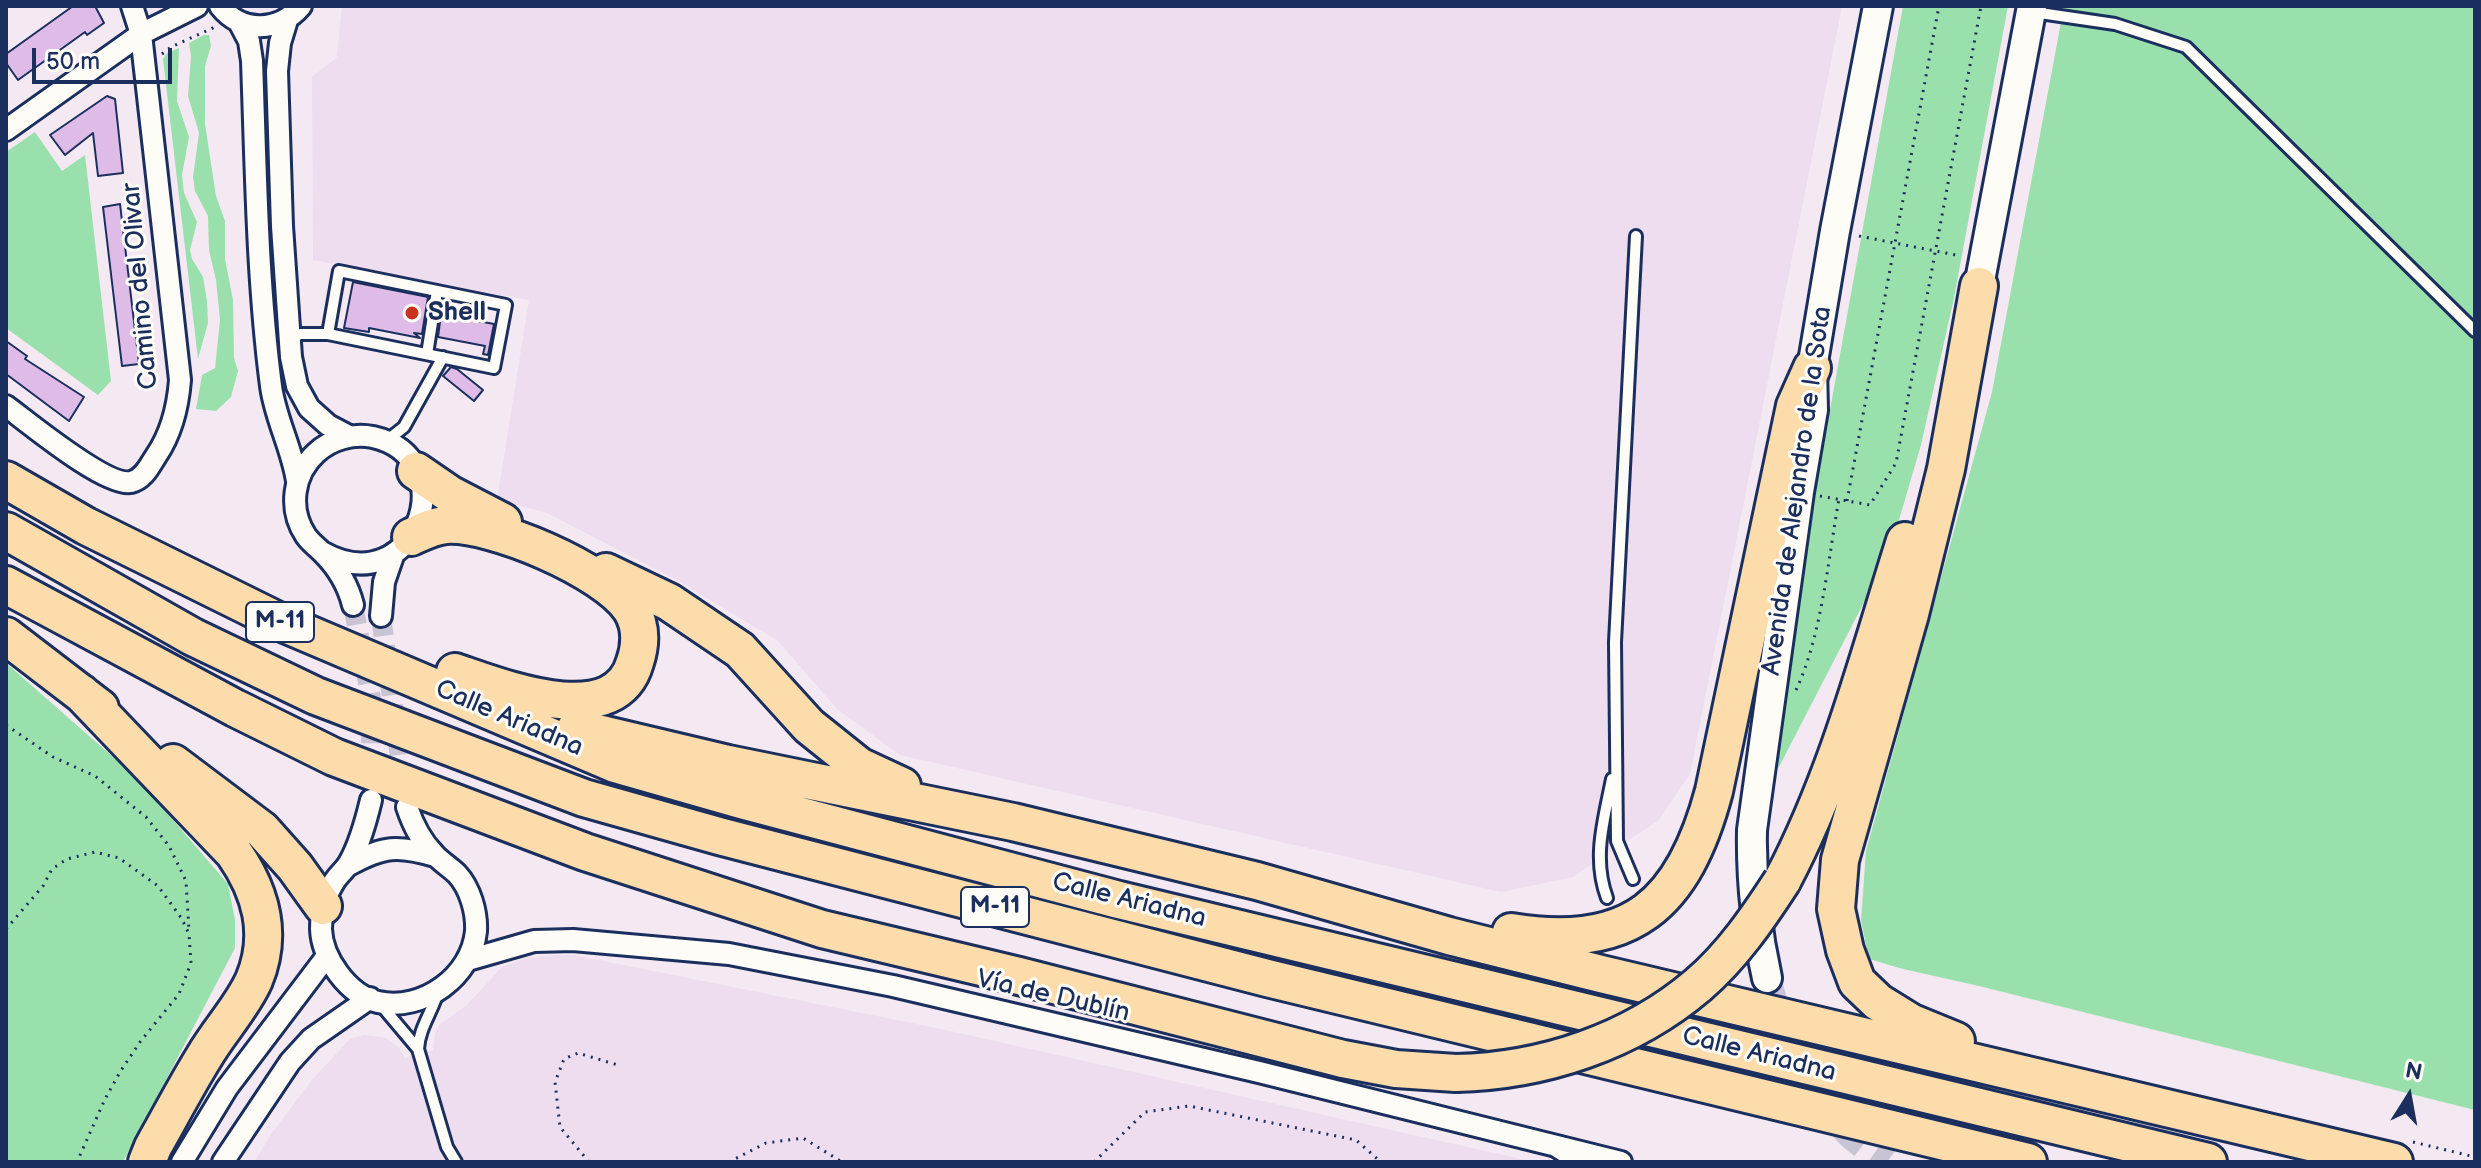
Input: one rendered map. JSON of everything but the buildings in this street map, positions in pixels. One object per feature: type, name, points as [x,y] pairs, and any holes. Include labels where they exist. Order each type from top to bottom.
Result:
[{"type":"highway","points":[[6,585],[221,701],[334,757],[585,852],[822,929],[1343,1059],[1396,1069],[1494,1072],[1561,1057],[1601,1043],[1648,1020],[1699,985],[1762,911],[1782,881],[1825,785],[1933,453],[1970,271]]},
{"type":"highway","points":[[1970,271],[1952,439],[1910,614],[1840,860],[1836,909],[1845,950],[1857,982],[1878,1002],[1941,1037],[2141,1091],[2222,1121]]},
{"type":"highway","points":[[1257,881],[1356,898],[1477,926],[1559,937],[1610,931],[1636,920],[1658,902],[1693,855],[1704,828],[1795,406],[1812,368]]},
{"type":"highway","points":[[416,471],[489,516],[669,602],[740,650],[809,726],[859,766],[905,788],[978,815]]},
{"type":"highway","name":"Calle Ariadna","points":[[6,480],[86,526],[278,621],[615,764],[1149,907],[2208,1162]]},
{"type":"highway","points":[[86,526],[314,619],[497,686],[573,701],[591,700],[603,698],[618,689],[629,677],[639,648],[639,627],[623,599],[592,575],[512,537],[484,528],[436,526],[403,545]]},
{"type":"highway","name":"Calle Ariadna","points":[[6,531],[193,637],[316,696],[584,798],[1267,978],[2028,1162]]},
{"type":"highway","points":[[6,636],[262,830],[295,867],[323,906]]},
{"type":"highway","points":[[81,693],[234,853],[253,885],[262,917],[261,956],[253,981],[204,1056],[147,1162]]},
{"type":"highway","points":[[481,706],[728,764],[978,815],[1257,881],[1494,948],[2222,1121],[2401,1151]]},
{"type":"main road","name":"Avenida de Alejandro de la Sota","points":[[1767,978],[1759,942],[1752,881],[1752,830],[1813,410],[1812,368],[1878,6]]},
{"type":"main road","points":[[1970,271],[2032,9]]},
{"type":"street","points":[[132,6],[141,34]]},
{"type":"street","points":[[6,130],[141,34],[197,6]]},
{"type":"street","points":[[220,6],[239,22],[249,41],[257,242],[271,389],[293,455],[299,523],[345,583],[353,605]]},
{"type":"street","points":[[239,22],[261,27],[294,13]]},
{"type":"street","points":[[294,13],[278,55],[277,81],[289,340],[301,397],[328,425],[349,436]]},
{"type":"street","name":"Camino del Olivar","points":[[6,406],[96,471],[116,481],[133,482],[144,474],[161,449],[178,404],[180,380],[141,34]]},
{"type":"street","points":[[297,481],[310,458],[322,447],[349,436],[374,437],[385,442],[405,455],[416,471],[422,490],[422,509],[384,582],[381,616]]},
{"type":"street","points":[[322,552],[335,559],[360,564],[374,562],[403,545]]},
{"type":"street","points":[[349,865],[365,826],[371,800]]},
{"type":"street","points":[[407,807],[423,841],[458,875],[473,902],[476,931],[468,960],[455,978],[438,991],[400,1002],[374,1000],[353,988],[327,956],[321,931],[323,906],[332,884],[349,865],[376,850],[406,847],[435,856]]},
{"type":"street","name":"Vía de Dublín","points":[[468,960],[534,941],[573,940],[729,954],[893,986],[1259,1072],[1621,1162]]},
{"type":"street","points":[[182,1162],[227,1088],[327,956]]},
{"type":"street","points":[[223,1162],[290,1062],[311,1039],[374,1000]]},
{"type":"lane","points":[[2032,9],[2115,24],[2186,47],[2475,331]]},
{"type":"lane","points":[[1633,879],[1617,841],[1615,642],[1636,236]]},
{"type":"lane","points":[[289,340],[300,334],[328,334],[494,368],[506,305],[339,271],[328,334]]},
{"type":"lane","points":[[427,354],[437,291]]},
{"type":"lane","points":[[385,442],[404,427],[443,357]]},
{"type":"lane","points":[[1607,898],[1601,882],[1598,854],[1617,757]]},
{"type":"lane","points":[[438,991],[434,1009],[419,1038],[418,1049],[447,1147],[456,1162]]},
{"type":"lane","points":[[374,1000],[418,1049]]},
{"type":"lane","points":[[1545,1143],[1572,1162]]},
{"type":"path","points":[[1847,501],[1939,6]]},
{"type":"path","points":[[1814,495],[1870,505],[1896,463],[1981,6]]},
{"type":"path","points":[[1859,236],[1936,251],[1970,271]]},
{"type":"path","points":[[1795,694],[1807,668],[1839,499]]},
{"type":"path","points":[[6,725],[53,757],[95,776],[146,817],[169,846],[186,881],[191,963],[179,994],[120,1072],[77,1162]]},
{"type":"path","points":[[6,929],[43,886],[52,869],[67,859],[95,852],[119,858],[158,886],[189,934]]},
{"type":"path","points":[[589,1162],[560,1127],[555,1082],[564,1059],[578,1053],[621,1066]]},
{"type":"path","points":[[1094,1162],[1145,1112],[1189,1106],[1356,1140],[1381,1162]]},
{"type":"path","points":[[729,1162],[766,1143],[803,1138],[842,1162]]},
{"type":"path","points":[[2401,1151],[2475,1157]]},
{"type":"shaded area","points":[[342,6],[1842,6],[1690,774],[1659,820],[1573,877],[1501,892],[900,755],[837,709],[778,641],[677,580],[547,513],[497,500],[529,300],[313,260],[312,77],[337,57]]},
{"type":"shaded area","points":[[574,955],[946,1030],[1534,1162],[254,1162],[311,1081],[350,1039],[364,1035],[386,1038],[399,1048],[405,1058],[433,1050],[435,1032],[440,1024],[467,1005],[502,967],[526,958]]},
{"type":"green space","points":[[1903,6],[2008,6],[1954,298],[1921,445],[1889,554],[1778,769],[1784,685],[1809,526]]},
{"type":"green space","points":[[2064,6],[2475,6],[2475,1110],[1869,959],[1861,921],[1866,851],[1992,392]]},
{"type":"green space","points":[[209,35],[211,46],[205,66],[205,124],[216,196],[225,221],[225,259],[233,300],[234,358],[238,371],[231,397],[216,411],[196,409],[202,375],[215,368],[220,320],[209,250],[208,216],[195,191],[193,177],[199,133],[188,96],[189,43]]},
{"type":"green space","points":[[179,48],[177,101],[189,137],[182,175],[184,193],[197,222],[190,250],[203,277],[207,301],[208,323],[198,359],[163,59],[167,53]]},
{"type":"green space","points":[[35,132],[62,171],[85,155],[111,381],[98,395],[6,328],[6,152]]},
{"type":"green space","points":[[6,663],[137,778],[228,884],[235,920],[235,948],[123,1162],[6,1162]]},
{"type":"tunnel","points":[[353,605],[371,698],[371,780]]},
{"type":"tunnel","points":[[381,616],[404,787]]},
{"type":"tunnel","points":[[1767,978],[1788,1042],[1809,1083],[1836,1120],[1887,1162]]},
{"type":"place","name":"Shell","points":[[412,313]]}]
